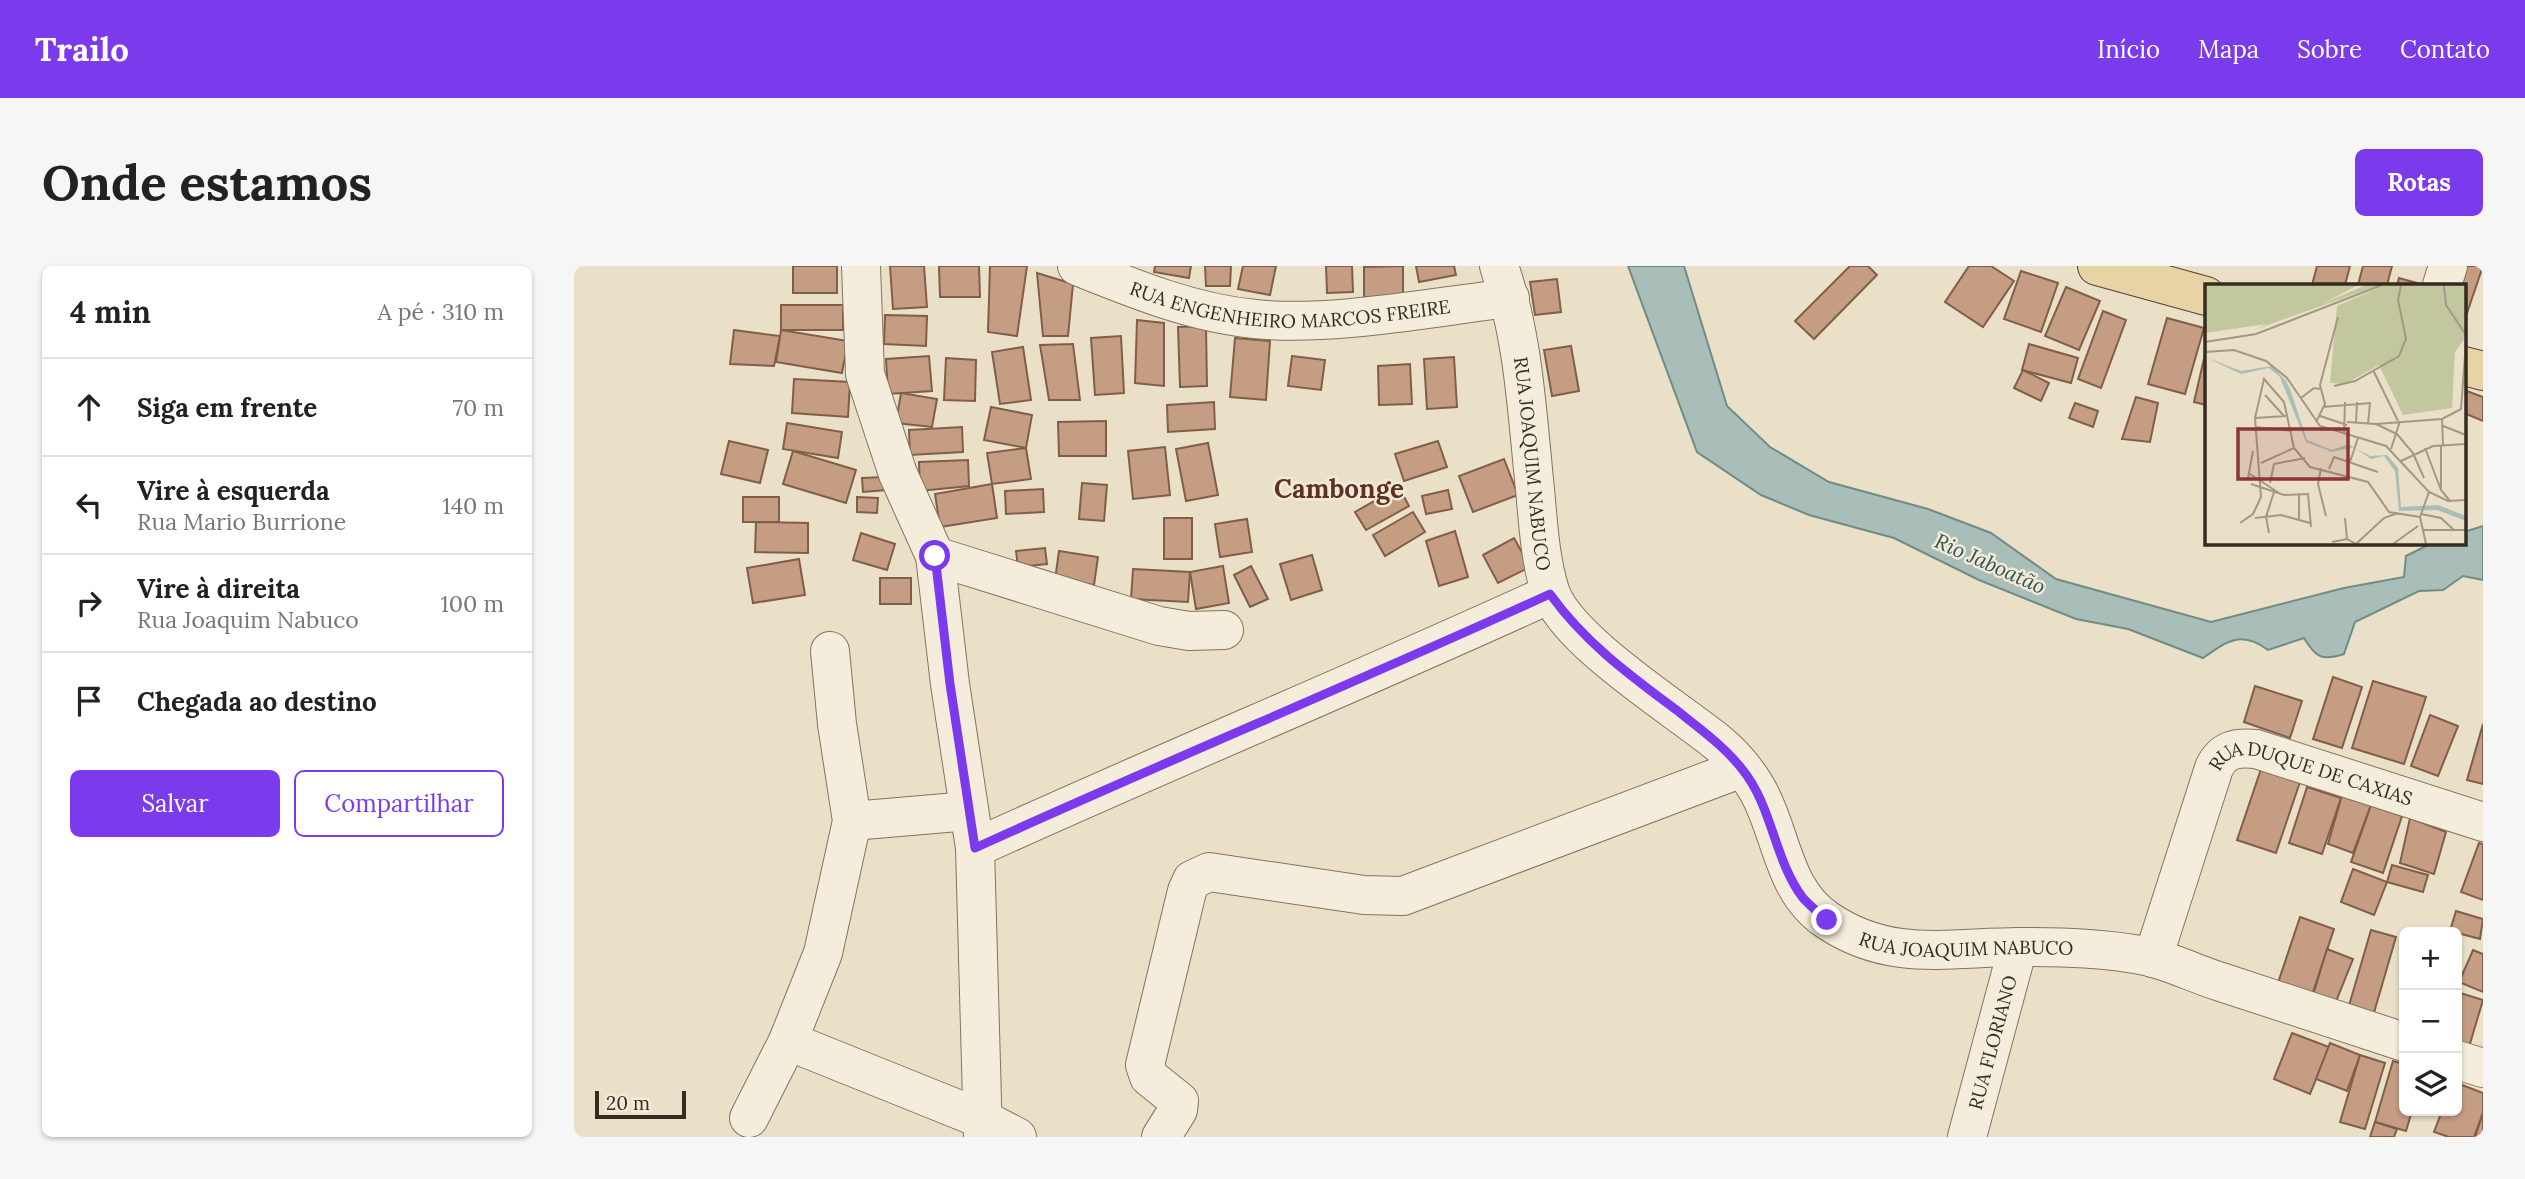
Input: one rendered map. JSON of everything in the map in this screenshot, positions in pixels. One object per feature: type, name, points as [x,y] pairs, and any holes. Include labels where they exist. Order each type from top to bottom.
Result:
[{"type":"main road","points":[[2097,266],[2205,295]]},
{"type":"main road","points":[[2466,367],[2483,371]]},
{"type":"street","points":[[861,266],[865,373],[898,474],[921,519],[935,556],[950,684],[975,848],[982,1128]]},
{"type":"street","name":"RUA ENGENHEIRO MARCOS FREIRE","points":[[1077,266],[1177,303],[1256,319],[1300,321],[1504,282]]},
{"type":"street","points":[[2442,284],[2448,266]]},
{"type":"street","name":"RUA JOAQUIM NABUCO","points":[[1504,282],[1521,355],[1538,523],[1550,594],[1572,624],[1597,649],[1720,745],[1742,768],[1758,791],[1792,877],[1804,899],[1827,920],[1899,950],[1943,952],[2018,947],[2100,950],[2152,958],[2399,1040]]},
{"type":"street","points":[[935,556],[1159,626],[1189,631],[1224,630]]},
{"type":"street","points":[[975,848],[1174,758],[1405,661],[1550,594]]},
{"type":"street","points":[[749,1118],[788,1041],[823,953],[852,821],[837,723],[830,651]]},
{"type":"street","name":"RUA DUQUE DE CAXIAS","points":[[2152,958],[2214,768],[2220,757],[2228,751],[2256,749],[2483,822]]},
{"type":"street","points":[[1161,1137],[1178,1110],[1179,1101],[1149,1077],[1145,1065],[1187,891],[1198,876],[1209,872],[1364,895],[1403,896],[1742,768]]},
{"type":"street","points":[[852,821],[969,811]]},
{"type":"street","name":"RUA FLORIANO","points":[[1967,1137],[2018,947]]},
{"type":"street","points":[[788,1041],[982,1128],[1017,1137]]},
{"type":"street","points":[[2462,1062],[2483,1068]]},
{"type":"water","name":"Rio Jaboatão","points":[[1628,266],[1684,266],[1727,406],[1770,447],[1829,482],[1928,509],[1991,533],[2056,579],[2211,622],[2344,588],[2404,577],[2406,556],[2430,544],[2466,544],[2466,531],[2483,526],[2483,580],[2463,576],[2443,590],[2419,591],[2355,622],[2344,654],[2320,656],[2304,638],[2268,650],[2250,640],[2242,639],[2227,643],[2203,658],[2128,629],[2076,619],[1979,580],[1894,538],[1809,515],[1761,495],[1697,452]]},
{"type":"building","points":[[793,266],[837,266],[837,293],[793,293]]},
{"type":"building","points":[[890,266],[924,266],[927,307],[893,309]]},
{"type":"building","points":[[939,266],[979,266],[980,297],[940,297]]},
{"type":"building","points":[[990,266],[1027,266],[1017,336],[988,332]]},
{"type":"building","points":[[1155,266],[1191,266],[1189,278],[1154,272]]},
{"type":"building","points":[[1205,266],[1231,266],[1230,286],[1206,286]]},
{"type":"building","points":[[1243,266],[1276,266],[1270,295],[1238,289]]},
{"type":"building","points":[[1326,266],[1352,266],[1353,292],[1327,293]]},
{"type":"building","points":[[1403,266],[1403,297],[1364,297],[1364,267]]},
{"type":"building","points":[[1416,266],[1454,266],[1456,275],[1419,282]]},
{"type":"building","points":[[1850,266],[1868,266],[1877,275],[1814,339],[1795,321]]},
{"type":"building","points":[[1969,266],[1991,266],[2014,281],[1983,327],[1945,302]]},
{"type":"building","points":[[2317,266],[2350,266],[2345,284],[2312,284]]},
{"type":"building","points":[[2363,266],[2392,266],[2387,284],[2358,284]]},
{"type":"building","points":[[2454,266],[2483,266],[2466,316],[2466,284],[2447,284]]},
{"type":"building","points":[[2021,271],[2058,283],[2041,332],[2004,319]]},
{"type":"building","points":[[1037,273],[1073,284],[1068,336],[1043,336]]},
{"type":"building","points":[[2399,278],[2420,284],[2397,284]]},
{"type":"building","points":[[1557,279],[1561,312],[1535,315],[1530,282]]},
{"type":"building","points":[[2066,287],[2100,301],[2079,350],[2045,336]]},
{"type":"building","points":[[781,305],[843,305],[843,330],[781,330]]},
{"type":"building","points":[[2103,311],[2126,320],[2101,388],[2078,379]]},
{"type":"building","points":[[885,315],[927,316],[926,346],[884,344]]},
{"type":"building","points":[[2167,318],[2204,328],[2185,394],[2148,384]]},
{"type":"building","points":[[1137,320],[1164,323],[1164,386],[1135,383]]},
{"type":"building","points":[[1206,326],[1207,386],[1180,387],[1178,327]]},
{"type":"building","points":[[734,330],[780,336],[774,366],[730,364]]},
{"type":"building","points":[[781,330],[848,341],[842,373],[776,362]]},
{"type":"building","points":[[1121,336],[1124,393],[1095,395],[1091,338]]},
{"type":"building","points":[[1235,338],[1270,341],[1266,400],[1230,397]]},
{"type":"building","points":[[1073,344],[1080,400],[1049,400],[1040,345]]},
{"type":"building","points":[[2029,344],[2078,358],[2071,383],[2022,370]]},
{"type":"building","points":[[1571,346],[1579,391],[1552,396],[1544,350]]},
{"type":"building","points":[[1023,347],[1031,400],[1000,404],[992,352]]},
{"type":"building","points":[[2205,354],[2205,405],[2194,402]]},
{"type":"building","points":[[929,356],[932,391],[888,394],[886,359]]},
{"type":"building","points":[[1292,356],[1325,360],[1321,390],[1288,386]]},
{"type":"building","points":[[1454,357],[1457,407],[1427,409],[1424,359]]},
{"type":"building","points":[[946,358],[976,360],[975,401],[944,400]]},
{"type":"building","points":[[1410,364],[1412,404],[1379,405],[1378,366]]},
{"type":"building","points":[[2023,370],[2049,383],[2041,401],[2014,388]]},
{"type":"building","points":[[794,379],[850,382],[848,417],[792,413]]},
{"type":"building","points":[[2466,391],[2483,397],[2483,421],[2466,414]]},
{"type":"building","points":[[901,393],[937,399],[932,427],[896,423]]},
{"type":"building","points":[[2136,397],[2158,403],[2150,442],[2122,439]]},
{"type":"building","points":[[1214,402],[1215,429],[1168,432],[1167,405]]},
{"type":"building","points":[[2075,403],[2098,411],[2093,427],[2069,418]]},
{"type":"building","points":[[991,407],[1032,415],[1026,448],[984,440]]},
{"type":"building","points":[[1106,421],[1106,456],[1059,456],[1058,422]]},
{"type":"building","points":[[787,423],[842,432],[838,458],[783,449]]},
{"type":"building","points":[[962,427],[963,452],[910,455],[909,430]]},
{"type":"building","points":[[729,441],[768,450],[760,483],[721,474]]},
{"type":"building","points":[[1438,441],[1447,467],[1404,481],[1395,454]]},
{"type":"building","points":[[1208,443],[1218,495],[1186,501],[1176,449]]},
{"type":"building","points":[[1165,447],[1170,495],[1133,499],[1128,451]]},
{"type":"building","points":[[1026,448],[1031,479],[992,484],[987,453]]},
{"type":"building","points":[[793,451],[856,470],[846,503],[783,484]]},
{"type":"building","points":[[1504,459],[1518,495],[1473,512],[1459,476]]},
{"type":"building","points":[[968,460],[969,486],[920,491],[919,462]]},
{"type":"building","points":[[886,477],[887,490],[863,492],[862,478]]},
{"type":"building","points":[[1082,483],[1107,485],[1104,521],[1079,519]]},
{"type":"building","points":[[992,484],[997,518],[940,527],[935,494]]},
{"type":"building","points":[[1399,487],[1409,506],[1366,530],[1355,512]]},
{"type":"building","points":[[1043,489],[1044,512],[1006,514],[1005,491]]},
{"type":"building","points":[[1448,490],[1452,509],[1426,514],[1422,496]]},
{"type":"building","points":[[743,497],[779,497],[779,522],[743,522]]},
{"type":"building","points":[[857,497],[878,498],[877,513],[857,512]]},
{"type":"building","points":[[1413,512],[1425,532],[1385,556],[1373,535]]},
{"type":"building","points":[[1164,518],[1192,518],[1192,559],[1164,559]]},
{"type":"building","points":[[1247,519],[1252,552],[1220,557],[1215,524]]},
{"type":"building","points":[[756,522],[808,523],[808,553],[755,552]]},
{"type":"building","points":[[1455,531],[1468,577],[1439,586],[1426,541]]},
{"type":"building","points":[[861,533],[895,544],[887,570],[853,560]]},
{"type":"building","points":[[1514,538],[1530,567],[1498,583],[1483,555]]},
{"type":"building","points":[[1045,548],[1047,564],[1018,567],[1016,551]]},
{"type":"building","points":[[1059,551],[1098,557],[1094,585],[1055,580]]},
{"type":"building","points":[[1312,555],[1322,590],[1291,600],[1280,564]]},
{"type":"building","points":[[799,559],[805,595],[753,603],[747,568]]},
{"type":"building","points":[[1223,566],[1229,603],[1196,609],[1190,572]]},
{"type":"building","points":[[1251,566],[1268,599],[1250,607],[1234,575]]},
{"type":"building","points":[[1133,569],[1190,572],[1188,602],[1131,599]]},
{"type":"building","points":[[880,578],[911,578],[911,604],[880,604]]},
{"type":"building","points":[[2333,677],[2362,687],[2342,748],[2313,739]]},
{"type":"building","points":[[2373,681],[2426,697],[2404,764],[2352,748]]},
{"type":"building","points":[[2255,686],[2302,701],[2290,738],[2244,722]]},
{"type":"building","points":[[2430,715],[2458,726],[2438,776],[2411,766]]},
{"type":"building","points":[[2483,724],[2483,784],[2467,780]]},
{"type":"building","points":[[2261,769],[2300,782],[2276,853],[2237,840]]},
{"type":"building","points":[[2307,787],[2341,798],[2322,854],[2289,843]]},
{"type":"building","points":[[2342,795],[2371,805],[2353,853],[2328,844]]},
{"type":"building","points":[[2371,805],[2402,816],[2383,873],[2351,862]]},
{"type":"building","points":[[2410,818],[2446,832],[2434,874],[2400,863]]},
{"type":"building","points":[[2479,843],[2483,844],[2483,900],[2461,892]]},
{"type":"building","points":[[2392,865],[2428,875],[2423,892],[2387,882]]},
{"type":"building","points":[[2353,869],[2387,882],[2374,915],[2341,902]]},
{"type":"building","points":[[2456,911],[2483,919],[2480,939],[2462,934],[2462,927],[2451,927]]},
{"type":"building","points":[[2300,917],[2334,929],[2312,995],[2278,983]]},
{"type":"building","points":[[2371,930],[2396,937],[2373,1016],[2348,1009]]},
{"type":"building","points":[[2327,949],[2353,959],[2335,1004],[2313,995]]},
{"type":"building","points":[[2473,950],[2483,954],[2483,992],[2462,983],[2462,975]]},
{"type":"building","points":[[2462,994],[2483,1000],[2469,1047],[2462,1045]]},
{"type":"building","points":[[2292,1033],[2329,1047],[2310,1094],[2274,1079]]},
{"type":"building","points":[[2330,1043],[2360,1055],[2347,1091],[2316,1079]]},
{"type":"building","points":[[2360,1055],[2385,1063],[2365,1129],[2340,1122]]},
{"type":"building","points":[[2393,1061],[2399,1063],[2399,1116],[2410,1116],[2406,1131],[2375,1122]]},
{"type":"building","points":[[2462,1085],[2483,1093],[2483,1113],[2474,1137],[2449,1137],[2434,1132],[2440,1116],[2462,1116]]},
{"type":"building","points":[[2483,1113],[2483,1137],[2475,1137]]},
{"type":"building","points":[[2375,1122],[2397,1129],[2394,1137],[2370,1137]]},
{"type":"district","name":"Cambonge","points":[[1339,489]]},
{"type":"route","points":[[935,556],[950,684],[975,848],[1174,758],[1405,661],[1550,594],[1572,624],[1597,649],[1720,745],[1742,768],[1758,791],[1792,877],[1804,899],[1827,920]]}]
